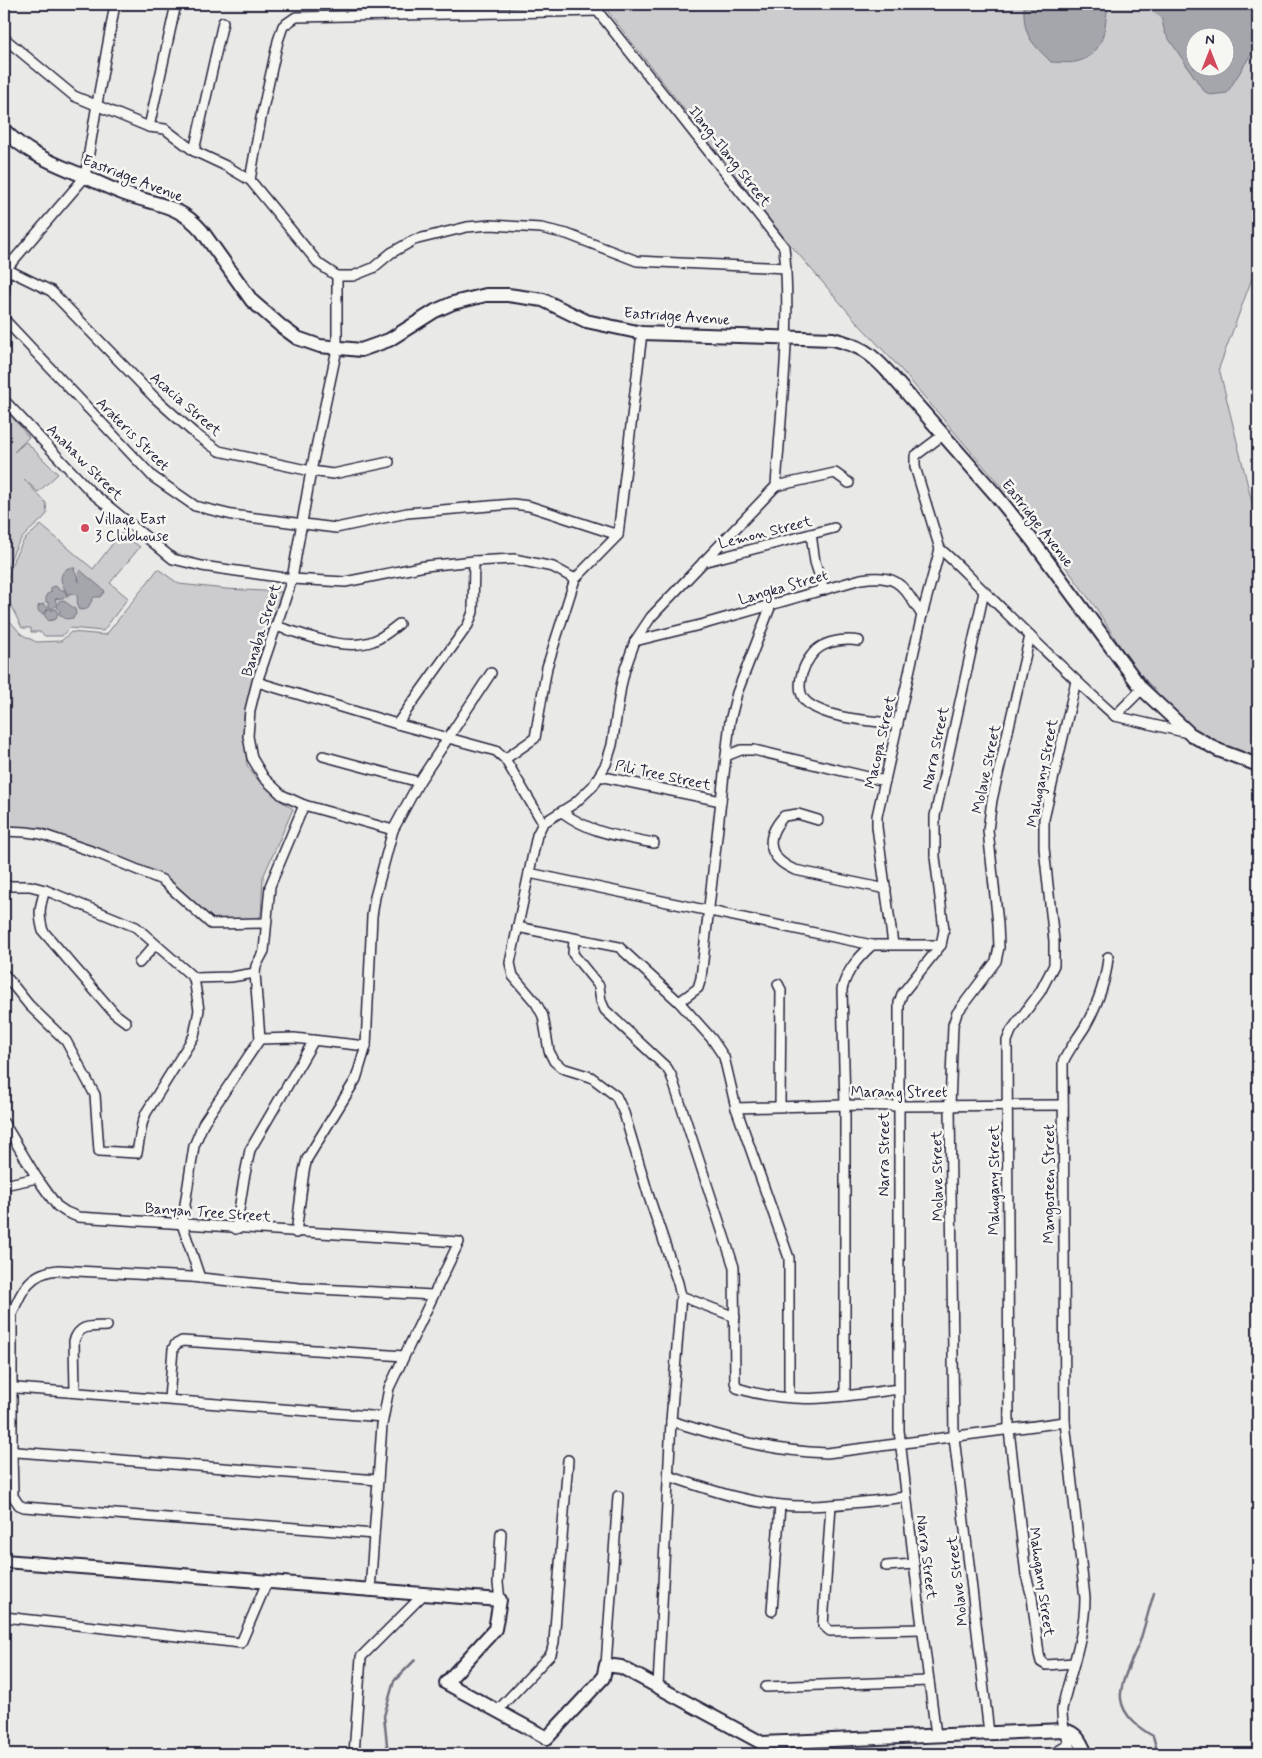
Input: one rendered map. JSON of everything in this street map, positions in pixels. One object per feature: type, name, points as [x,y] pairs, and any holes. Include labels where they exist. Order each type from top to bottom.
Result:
[{"type":"street","points":[[4,296],[5,268],[86,177],[115,4]]},
{"type":"street","points":[[149,127],[176,4]]},
{"type":"street","points":[[250,180],[278,41],[283,26],[296,17],[596,7]]},
{"type":"street","name":"Ilang-Ilang Street","points":[[596,7],[784,247],[786,268],[785,337],[776,486]]},
{"type":"street","points":[[194,151],[223,22]]},
{"type":"street","points":[[4,38],[74,96],[149,127],[165,129],[194,151],[250,180],[319,264],[337,276],[353,276],[373,268],[391,253],[414,240],[468,227],[490,225],[542,228],[567,234],[637,261],[786,268]]},
{"type":"street","name":"Eastridge Avenue","points":[[4,130],[11,138],[40,158],[124,194],[176,209],[195,222],[252,301],[297,338],[315,345],[337,349],[360,350],[388,340],[435,310],[486,294],[508,294],[542,300],[586,321],[642,333],[833,339],[855,345],[874,357],[996,495],[1026,532],[1142,689],[1190,734],[1218,750],[1258,765]]},
{"type":"street","name":"Acacia Street","points":[[5,268],[51,291],[155,398],[194,433],[219,451],[333,474],[389,462]]},
{"type":"street","name":"Banaba Street","points":[[337,276],[337,349],[292,578],[257,682],[250,710],[248,736],[252,758],[264,778],[282,795],[304,806],[393,830]]},
{"type":"street","name":"Arateris Street","points":[[4,319],[153,477],[195,506],[232,515],[336,528],[407,513],[513,504],[529,506],[618,535]]},
{"type":"street","points":[[506,759],[535,738],[547,667],[575,579],[618,535],[642,333]]},
{"type":"street","name":"Anahaw Street","points":[[4,400],[91,492],[173,559],[202,566],[292,578],[345,582],[425,566],[514,559],[553,568],[575,579]]},
{"type":"street","points":[[943,435],[915,456],[914,460],[940,549],[956,562],[984,592],[1115,716],[1190,734]]},
{"type":"street","points":[[658,1687],[671,1421],[681,1296],[624,1113],[616,1096],[590,1078],[562,1068],[554,1061],[548,1051],[543,1016],[536,1003],[513,976],[510,963],[537,835],[543,823],[575,803],[593,786],[606,764],[612,744],[621,686],[635,641],[652,617],[776,486],[835,473],[849,483]]},
{"type":"street","name":"Lemon Street","points":[[703,562],[834,528]]},
{"type":"street","points":[[811,534],[824,590]]},
{"type":"street","name":"Macopa Street","points":[[893,944],[877,816],[922,615],[940,549]]},
{"type":"street","points":[[397,724],[468,625],[473,612],[474,561]]},
{"type":"street","name":"Langka Street","points":[[635,641],[704,624],[861,579],[875,577],[888,578],[900,583],[922,615]]},
{"type":"street","name":"Narra Street","points":[[936,1735],[900,1444],[898,1389],[899,1003],[902,994],[941,945],[944,930],[935,857],[935,816],[984,592]]},
{"type":"street","points":[[679,1002],[698,988],[730,721],[737,693],[770,605]]},
{"type":"street","points":[[275,626],[340,644],[358,646],[375,641],[399,624]]},
{"type":"street","name":"Molave Street","points":[[989,1733],[954,1437],[950,1106],[953,1025],[958,1013],[996,961],[999,947],[988,830],[992,800],[1030,636]]},
{"type":"street","points":[[859,641],[848,639],[822,646],[808,657],[801,674],[800,691],[806,703],[827,714],[898,724]]},
{"type":"street","points":[[296,1233],[304,1171],[308,1159],[356,1079],[366,1046],[372,916],[375,897],[393,830],[419,782],[491,673]]},
{"type":"street","name":"Mahogany Street","points":[[1074,1663],[1046,1665],[1041,1662],[1032,1597],[1026,1575],[1009,1430],[1007,1041],[1011,1031],[1040,992],[1054,966],[1054,941],[1044,848],[1044,819],[1076,681]]},
{"type":"street","points":[[257,682],[397,724],[496,751],[506,759],[543,823]]},
{"type":"street","points":[[1115,716],[1142,689]]},
{"type":"street","points":[[726,756],[742,750],[754,750],[885,781]]},
{"type":"street","points":[[323,756],[419,782]]},
{"type":"street","name":"Pili Tree Street","points":[[599,776],[721,801]]},
{"type":"street","points":[[200,1278],[182,1224],[194,1146],[204,1122],[260,1039],[255,973],[256,966],[264,951],[270,886],[304,806]]},
{"type":"street","points":[[562,812],[584,826],[600,832],[654,843]]},
{"type":"street","points":[[818,820],[798,814],[784,816],[774,827],[772,840],[774,856],[782,864],[795,870],[886,889]]},
{"type":"street","points":[[4,831],[41,834],[96,853],[162,880],[211,924],[266,923]]},
{"type":"street","points":[[529,873],[872,945],[941,945]]},
{"type":"street","points":[[4,886],[30,886],[45,890],[136,927],[194,978],[199,1010],[194,1036],[146,1114],[142,1124],[137,1153],[99,1151],[95,1095],[91,1087],[66,1042],[29,1005],[4,974]]},
{"type":"street","points":[[45,890],[39,910],[43,931],[114,1012],[126,1022]]},
{"type":"street","points":[[517,927],[619,947],[679,1002],[712,1039],[724,1057],[736,1108],[789,1258],[789,1398]]},
{"type":"street","points":[[574,939],[573,954],[599,986],[601,1001],[605,1010],[668,1068],[671,1075],[734,1267],[735,1382],[737,1388],[752,1392],[811,1400],[898,1389]]},
{"type":"street","points":[[139,963],[156,945]]},
{"type":"street","points":[[844,1396],[842,989],[845,976],[857,959],[872,945]]},
{"type":"street","name":"Mangosteen Street","points":[[1064,1730],[1062,1709],[1084,1620],[1086,1598],[1065,1422],[1063,1062],[1086,1025],[1100,996],[1107,972],[1108,957]]},
{"type":"street","points":[[194,978],[231,977],[255,973]]},
{"type":"street","points":[[778,984],[781,990],[780,1106]]},
{"type":"street","points":[[260,1039],[294,1038],[366,1046]]},
{"type":"street","points":[[236,1229],[250,1150],[314,1040]]},
{"type":"street","name":"Marang Street","points":[[736,1108],[844,1105],[1063,1105]]},
{"type":"street","name":"Banyan Tree Street","points":[[4,1123],[37,1178],[57,1206],[78,1217],[296,1233],[382,1236],[459,1242],[434,1295]]},
{"type":"street","points":[[4,1185],[37,1178]]},
{"type":"street","points":[[370,1591],[383,1417],[388,1388],[434,1295],[300,1288],[200,1278],[58,1270],[40,1274],[23,1291],[12,1314],[8,1388],[8,1451],[13,1496],[18,1505],[24,1507],[374,1534]]},
{"type":"street","points":[[681,1296],[735,1317]]},
{"type":"street","points":[[75,1392],[74,1341],[77,1333],[86,1327],[107,1326]]},
{"type":"street","points":[[169,1400],[173,1349],[175,1345],[182,1341],[404,1356]]},
{"type":"street","points":[[8,1388],[383,1417]]},
{"type":"street","points":[[671,1421],[734,1441],[796,1452],[827,1453],[1065,1422]]},
{"type":"street","points":[[8,1451],[378,1480]]},
{"type":"street","points":[[498,1710],[551,1654],[554,1642],[568,1460]]},
{"type":"street","points":[[669,1476],[730,1497],[780,1505],[831,1505],[906,1497]]},
{"type":"street","points":[[501,1533],[498,1583],[500,1600],[495,1630],[446,1683],[547,1738],[603,1678],[606,1666],[618,1496]]},
{"type":"street","points":[[772,1611],[780,1505]]},
{"type":"street","points":[[831,1505],[823,1625],[830,1631],[922,1629]]},
{"type":"street","points":[[4,1561],[500,1600]]},
{"type":"street","points":[[886,1566],[914,1564]]},
{"type":"street","points":[[4,1617],[241,1642],[267,1582]]},
{"type":"street","points":[[354,1754],[362,1657],[423,1595]]},
{"type":"street","points":[[606,1666],[621,1667],[762,1743],[1064,1730],[1075,1734],[1086,1754]]},
{"type":"street","points":[[766,1687],[929,1681]]},
{"type":"street","points":[[1064,1730],[1073,1754]]},
{"type":"street","points":[[1053,1754],[1070,1744]]},
{"type":"shaded area","points":[[1160,3],[1182,8],[1200,4],[1258,4],[1258,43],[1227,93],[1210,95],[1203,90],[1195,78],[1234,78],[1234,28],[1184,28],[1184,62],[1165,33],[1161,17],[1141,4]]},
{"type":"shaded area","points":[[602,4],[1258,4],[1258,124],[1256,127],[1258,139],[1258,262],[1219,368],[1258,527],[1258,759],[1217,743],[1192,727],[1164,701],[1130,662],[1096,608],[1039,531],[897,365],[855,320],[782,235]]},
{"type":"shaded area","points":[[1024,4],[1108,4],[1099,45],[1088,57],[1079,61],[1069,63],[1051,62],[1029,37],[1025,24]]},
{"type":"shaded area","points":[[4,408],[29,437],[14,452],[26,442],[58,474],[38,492],[24,479],[46,503],[47,514],[20,541],[12,556],[4,580]]},
{"type":"shaded area","points":[[41,525],[93,569],[121,533],[140,547],[110,583],[128,598],[103,631],[69,628],[62,636],[45,636],[40,632],[31,632],[31,628],[22,628],[8,600],[7,581],[14,558],[24,540]]},
{"type":"shaded area","points":[[68,568],[75,568],[74,571],[79,582],[80,570],[105,591],[100,597],[94,597],[87,609],[78,609],[77,595],[72,593],[68,595],[64,587],[61,577]]},
{"type":"shaded area","points":[[158,569],[179,584],[282,592],[260,653],[243,721],[247,765],[255,777],[278,799],[293,809],[263,877],[261,915],[257,919],[212,921],[168,879],[42,828],[4,828],[4,594],[10,621],[21,634],[36,642],[61,641],[71,632],[106,635]]},
{"type":"shaded area","points":[[56,586],[59,590],[64,590],[68,597],[55,599],[57,605],[52,609],[49,607],[49,603],[46,602],[46,595],[51,592],[51,587]]},
{"type":"shaded area","points":[[63,600],[75,609],[76,614],[73,618],[66,619],[59,614],[60,611],[57,608],[59,601]]},
{"type":"shaded area","points":[[43,604],[51,610],[56,609],[58,613],[56,619],[49,621],[44,615],[48,609],[43,614],[38,611],[38,606]]},
{"type":"waterway","points":[[1154,1593],[1140,1641],[1122,1685],[1121,1699],[1122,1705],[1129,1716],[1138,1726],[1153,1736],[1158,1754]]},
{"type":"waterway","points":[[388,1754],[384,1716],[394,1681],[415,1660]]},
{"type":"place","name":"Village East 3 Clubhouse","points":[[85,528]]}]
